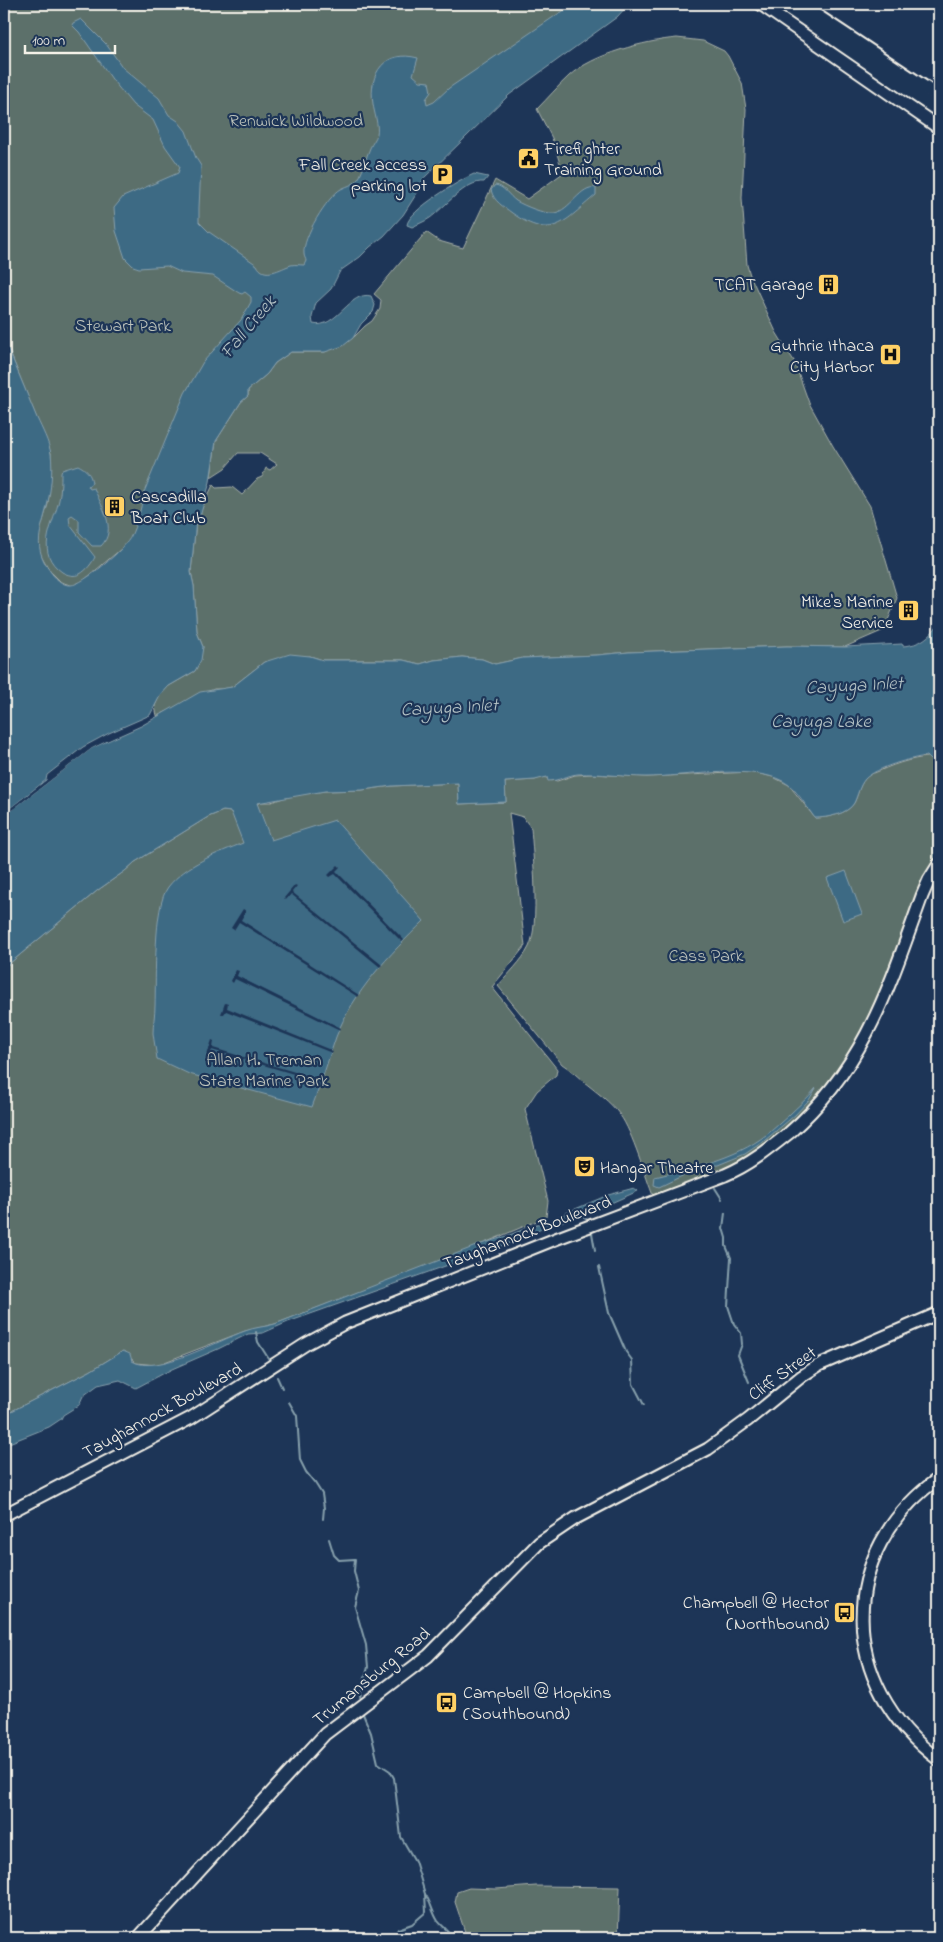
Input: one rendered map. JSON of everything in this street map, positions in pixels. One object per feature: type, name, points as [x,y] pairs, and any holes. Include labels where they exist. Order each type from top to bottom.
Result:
[{"type":"highway","points":[[783,4],[939,110]]},
{"type":"highway","points":[[799,4],[939,97]]},
{"type":"main road","name":"Taughannock Boulevard","points":[[4,1515],[191,1418],[335,1327],[479,1269],[725,1175],[761,1155],[812,1110],[839,1079],[858,1052],[883,1002],[922,896],[939,864]]},
{"type":"main road","name":"Cliff Street","points":[[655,1478],[708,1449],[730,1434],[792,1383],[820,1364],[939,1313]]},
{"type":"main road","name":"Trumansburg Road","points":[[138,1938],[318,1741],[363,1704],[395,1683],[428,1656],[539,1543],[576,1518],[655,1478]]},
{"type":"main road","points":[[939,1478],[900,1514],[884,1538],[869,1572],[862,1616],[862,1634],[868,1662],[881,1695],[906,1731],[925,1750],[939,1760]]},
{"type":"green space","points":[[4,4],[606,4],[570,29],[269,323],[158,559],[121,549],[83,581],[73,586],[61,582],[50,571],[38,546],[39,534],[48,504],[51,453],[4,338]]},
{"type":"green space","points":[[677,38],[703,41],[724,51],[742,83],[746,109],[742,198],[747,265],[776,332],[794,361],[809,403],[870,506],[897,598],[884,630],[845,647],[787,646],[629,652],[523,658],[495,664],[482,659],[462,657],[434,660],[420,664],[403,660],[323,660],[310,656],[264,662],[232,687],[214,689],[157,716],[155,706],[159,696],[169,686],[195,671],[203,647],[197,632],[194,586],[191,572],[196,521],[213,485],[216,488],[232,487],[242,495],[257,479],[262,477],[266,468],[270,470],[277,464],[260,453],[238,453],[225,468],[211,477],[216,441],[241,402],[248,396],[248,390],[267,374],[275,363],[291,352],[325,352],[353,338],[372,321],[380,309],[381,300],[374,294],[426,232],[439,241],[463,248],[495,180],[527,199],[563,173],[552,138],[537,109],[569,76],[591,61],[605,55],[650,42]]},
{"type":"green space","name":"Allan H. Treman State Marine Park","points":[[939,756],[939,874],[885,980],[851,1053],[806,1109],[764,1146],[716,1175],[654,1198],[634,1143],[620,1115],[607,1101],[562,1064],[498,986],[519,962],[529,947],[534,923],[535,889],[531,828],[523,817],[509,813],[525,946],[492,987],[557,1069],[556,1075],[537,1091],[525,1109],[548,1201],[546,1217],[461,1253],[275,1324],[245,1331],[157,1365],[136,1363],[123,1351],[90,1371],[4,1415],[4,968],[98,890],[135,862],[208,817],[223,811],[231,812],[293,795],[392,786],[458,783],[459,804],[506,802],[505,782],[535,780],[543,777],[557,781],[575,775],[591,774],[647,777],[751,772],[773,777],[789,785],[815,818],[837,815],[851,807],[863,782],[871,774],[908,761]]},
{"type":"green space","points":[[536,1886],[620,1887],[618,1938],[467,1938],[455,1902],[457,1892],[469,1888],[496,1889]]},
{"type":"water","name":"Fall Creek","points":[[577,4],[629,4],[617,17],[509,95],[424,178],[403,215],[384,236],[340,271],[331,289],[316,303],[312,317],[313,324],[321,324],[336,316],[356,299],[363,296],[371,296],[375,305],[373,312],[361,324],[353,338],[343,346],[325,352],[291,352],[275,363],[267,374],[248,390],[248,396],[241,402],[216,441],[210,482],[201,513],[196,521],[191,572],[194,586],[197,632],[203,647],[201,660],[195,671],[169,686],[160,696],[150,715],[83,747],[47,775],[46,780],[4,813],[4,338],[47,440],[51,454],[51,487],[41,531],[41,554],[44,562],[56,578],[61,583],[71,585],[94,573],[121,549],[131,536],[142,497],[185,393],[203,362],[241,320],[251,302],[251,297],[245,292],[239,293],[213,276],[182,273],[167,266],[139,268],[133,266],[125,258],[116,231],[114,208],[123,197],[178,173],[180,167],[165,146],[153,120],[133,105],[114,82],[72,25],[73,23],[81,19],[106,44],[123,68],[159,98],[169,115],[178,121],[186,131],[201,166],[199,222],[209,232],[257,265],[264,272],[273,272],[291,265],[304,265],[306,261],[304,247],[316,218],[335,193],[354,183],[360,176],[377,134],[372,93],[376,73],[381,66],[388,60],[396,57],[418,58],[413,75],[420,81],[429,82],[431,92],[426,99],[427,105],[434,102],[449,88],[558,14]]},
{"type":"water","points":[[474,174],[488,177],[484,182],[470,185],[428,219],[412,227],[407,225],[416,212],[425,204]]},
{"type":"water","points":[[495,185],[501,187],[520,203],[550,213],[565,208],[585,190],[596,188],[596,195],[566,220],[548,227],[526,222],[499,203],[494,198],[491,190]]},
{"type":"water","points":[[78,465],[86,470],[91,477],[92,483],[88,486],[90,489],[94,488],[104,510],[108,532],[101,546],[92,546],[79,532],[79,520],[72,515],[69,517],[70,525],[95,557],[91,564],[80,574],[68,575],[54,565],[49,557],[47,548],[59,500],[62,470]]},
{"type":"water","points":[[939,485],[939,571],[936,568],[935,520]]},
{"type":"water","name":"Cayuga Lake","points":[[939,623],[939,840],[938,854],[935,858],[933,846],[933,782],[935,764],[927,756],[894,764],[870,775],[863,782],[851,807],[837,815],[820,818],[815,818],[800,796],[789,785],[776,778],[741,772],[646,777],[578,774],[552,781],[548,781],[547,777],[535,780],[505,782],[506,802],[459,804],[458,783],[325,791],[257,803],[271,840],[335,820],[424,921],[386,960],[362,989],[352,1005],[336,1037],[312,1107],[189,1074],[157,1059],[153,1033],[156,944],[163,897],[168,887],[184,872],[203,860],[243,843],[231,812],[223,811],[208,817],[135,862],[98,890],[4,968],[4,816],[92,748],[141,726],[200,692],[232,687],[264,662],[290,654],[310,656],[323,660],[403,660],[420,664],[434,660],[462,657],[482,659],[495,664],[523,658],[629,652],[787,646],[845,647],[902,644],[903,646],[915,644],[924,639]]},
{"type":"water","points":[[846,871],[862,914],[843,921],[827,878]]},
{"type":"water","points":[[816,1088],[809,1100],[795,1115],[745,1154],[718,1165],[704,1166],[700,1170],[659,1187],[654,1185],[655,1177],[713,1162],[754,1143],[778,1125]]},
{"type":"water","points":[[634,1188],[638,1191],[593,1211],[587,1211],[586,1219],[579,1214],[561,1222],[559,1220],[559,1216],[608,1195]]},
{"type":"water","points":[[546,1222],[547,1226],[524,1238],[288,1322],[263,1333],[248,1334],[136,1388],[120,1380],[98,1385],[83,1396],[79,1405],[49,1427],[4,1445],[4,1415],[90,1371],[123,1351],[130,1354],[132,1361],[143,1364],[156,1364],[188,1355],[245,1331],[275,1324],[481,1244]]},
{"type":"pier","points":[[154,714],[157,715],[92,748],[4,816],[4,813],[91,746],[139,724],[139,722]]},
{"type":"pier","points":[[338,865],[340,867],[336,871],[404,940],[402,942],[335,874],[330,877],[328,875]]},
{"type":"pier","points":[[295,885],[297,886],[292,892],[382,965],[380,967],[291,894],[286,900],[284,898]]},
{"type":"pier","points":[[243,909],[246,911],[241,920],[359,995],[358,997],[239,922],[234,930],[231,928]]},
{"type":"pier","points":[[236,970],[239,971],[237,976],[341,1028],[340,1030],[235,979],[233,983],[231,981]]},
{"type":"pier","points":[[225,1003],[228,1004],[227,1008],[333,1051],[332,1053],[226,1011],[224,1014],[221,1014]]},
{"type":"pier","points":[[212,1040],[214,1041],[213,1048],[322,1080],[321,1082],[212,1050],[210,1056],[207,1055]]},
{"type":"waterway","points":[[937,938],[939,1005]]},
{"type":"waterway","points":[[707,1165],[711,1174]]},
{"type":"waterway","points":[[715,1188],[722,1199]]},
{"type":"waterway","points":[[725,1213],[723,1228],[726,1246],[731,1258],[728,1306],[734,1324],[741,1333],[742,1344],[738,1355],[749,1382]]},
{"type":"waterway","points":[[592,1233],[595,1250]]},
{"type":"waterway","points":[[599,1267],[609,1313],[626,1352],[632,1360],[633,1384],[644,1405]]},
{"type":"waterway","points":[[256,1332],[258,1342],[270,1361]]},
{"type":"waterway","points":[[277,1377],[282,1388]]},
{"type":"waterway","points":[[289,1402],[297,1416],[300,1460],[322,1494],[323,1519]]},
{"type":"waterway","points":[[329,1539],[334,1555],[339,1560],[355,1559],[354,1571],[359,1591],[355,1607],[366,1645],[368,1667],[360,1697]]},
{"type":"waterway","points":[[363,1714],[371,1733],[378,1763],[390,1771],[394,1778],[401,1837],[415,1861],[425,1894],[426,1912],[412,1924],[398,1929],[394,1938]]},
{"type":"waterway","points":[[425,1894],[438,1921],[450,1934],[449,1938]]},
{"type":"railway","points":[[749,4],[939,136]]},
{"type":"place","name":"Firefighter Training Ground","points":[[528,158]]},
{"type":"place","name":"Fall Creek access parking lot","points":[[443,174]]},
{"type":"place","name":"TCAT Garage","points":[[829,284]]},
{"type":"place","name":"Guthrie Ithaca City Harbor","points":[[890,355]]},
{"type":"place","name":"Cascadilla Boat Club","points":[[115,506]]},
{"type":"place","name":"Mike's Marine Service","points":[[909,611]]},
{"type":"place","name":"Hangar Theatre","points":[[584,1167]]},
{"type":"place","name":"Champbell @ Hector (Northbound)","points":[[845,1612]]},
{"type":"place","name":"Campbell @ Hopkins (Southbound)","points":[[447,1702]]},
{"type":"park label","name":"Renwick Wildwood","points":[[296,120]]},
{"type":"park label","name":"Stewart Park","points":[[123,325]]},
{"type":"park label","name":"Cass Park","points":[[706,955]]},
{"type":"water label","name":"Cayuga Inlet","points":[[854,684]]},
{"type":"water label","name":"Cayuga Inlet","points":[[449,706]]}]
